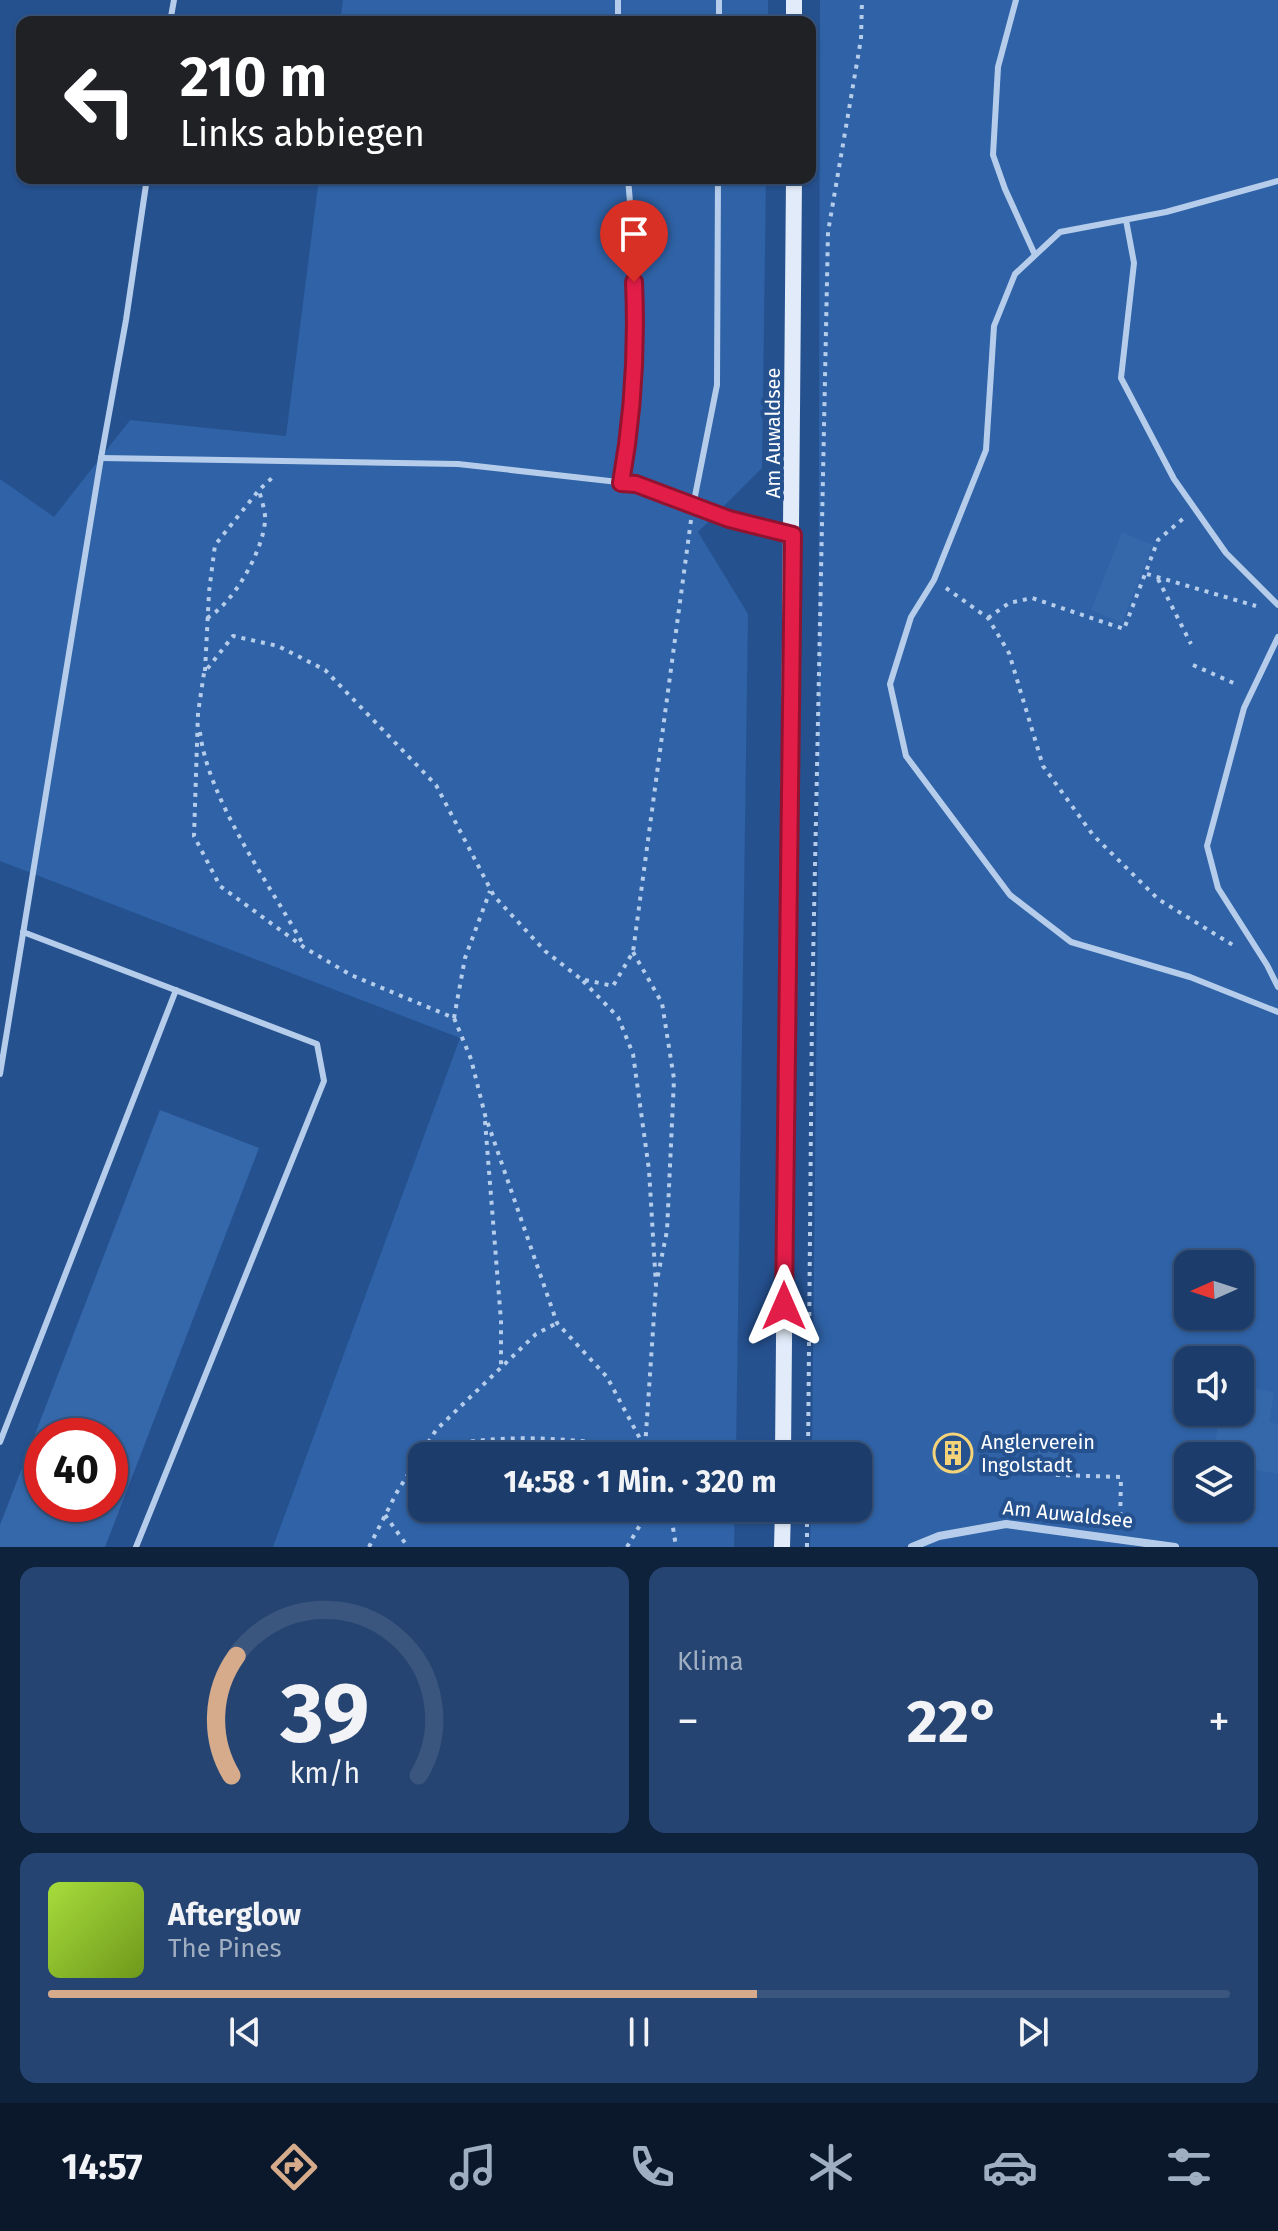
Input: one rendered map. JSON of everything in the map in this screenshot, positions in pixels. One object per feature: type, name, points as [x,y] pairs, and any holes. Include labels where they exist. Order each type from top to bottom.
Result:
[{"type":"street","name":"Am Auwaldsee","points":[[783,1442],[794,184]]},
{"type":"street","points":[[782,1547],[783,1522]]},
{"type":"street","name":"Am Auwaldsee","points":[[912,1547],[939,1536],[1006,1524],[1175,1547]]},
{"type":"lane","points":[[1016,0],[998,67],[993,155],[1035,255]]},
{"type":"lane","points":[[1278,181],[1166,212],[1060,232],[1015,274],[994,326],[986,450],[934,580],[911,617],[890,684],[906,756],[1010,895],[1071,942],[1190,977],[1278,1012]]},
{"type":"lane","points":[[0,1074],[146,184]]},
{"type":"lane","points":[[621,483],[630,431],[636,338],[628,184]]},
{"type":"lane","points":[[693,506],[717,385],[718,184]]},
{"type":"lane","points":[[1126,220],[1134,263],[1121,378],[1174,479],[1226,553],[1278,605]]},
{"type":"lane","points":[[101,458],[458,464],[636,484],[729,519],[793,535]]},
{"type":"lane","points":[[1278,637],[1244,708],[1207,846],[1218,888],[1278,987]]},
{"type":"lane","points":[[23,932],[317,1044],[324,1081],[136,1547]]},
{"type":"lane","points":[[0,1442],[176,990]]},
{"type":"path","points":[[808,1442],[812,1013],[828,232],[861,39],[862,0]]},
{"type":"path","points":[[294,461],[259,490],[215,545],[198,713],[194,836],[220,886],[305,948],[351,975],[454,1018]]},
{"type":"path","points":[[207,618],[223,606],[254,559],[265,520],[259,490]]},
{"type":"path","points":[[581,979],[613,986],[633,952],[693,506]]},
{"type":"path","points":[[988,618],[1009,603],[1032,598],[1124,629],[1158,540],[1174,524],[1196,510]]},
{"type":"path","points":[[1147,574],[1263,608]]},
{"type":"path","points":[[1157,577],[1191,644]]},
{"type":"path","points":[[934,580],[988,618],[1009,653],[1043,766],[1093,835],[1158,899],[1267,965]]},
{"type":"path","points":[[204,673],[233,636],[278,646],[325,670],[436,785],[491,889],[545,951],[581,979],[618,1017],[633,1054],[649,1170],[656,1286],[645,1442]]},
{"type":"path","points":[[1193,665],[1252,691]]},
{"type":"path","points":[[198,713],[201,741],[214,785],[305,948]]},
{"type":"path","points":[[491,889],[465,958],[454,1018],[471,1059],[485,1115],[557,1323],[607,1377],[642,1442]]},
{"type":"path","points":[[633,952],[662,1003],[674,1079],[667,1231],[656,1286]]},
{"type":"path","points":[[485,1115],[501,1321],[501,1366]]},
{"type":"path","points":[[428,1442],[436,1430],[501,1366],[536,1334],[557,1323]]},
{"type":"path","points":[[469,1442],[503,1438],[594,1442]]},
{"type":"path","points":[[1056,1475],[1121,1477],[1120,1538]]},
{"type":"path","points":[[369,1547],[408,1476]]},
{"type":"path","points":[[385,1515],[408,1547]]},
{"type":"path","points":[[627,1547],[642,1522]]},
{"type":"path","points":[[672,1522],[676,1547]]},
{"type":"path","points":[[807,1522],[807,1547]]},
{"type":"shaded area","points":[[343,0],[768,0],[768,16],[341,16]]},
{"type":"shaded area","points":[[820,0],[1278,0],[1278,1547],[810,1547],[811,1522],[872,1522],[872,1442],[812,1442],[818,888]]},
{"type":"shaded area","points":[[318,184],[766,184],[762,468],[698,532],[748,614],[736,1442],[408,1442],[408,1522],[735,1522],[734,1547],[273,1547],[460,1038],[0,861],[0,479],[54,517],[130,420],[286,436]]},
{"type":"building","points":[[1122,532],[1153,545],[1122,623],[1091,610]]},
{"type":"building","points":[[160,1110],[259,1148],[128,1487],[128,1418],[41,1418]]},
{"type":"building","points":[[1254,1388],[1274,1392],[1269,1422],[1278,1424],[1278,1474],[1254,1470],[1254,1442],[1215,1442],[1218,1426],[1254,1426]]},
{"type":"building","points":[[1040,1438],[1060,1441],[1057,1466],[1037,1464]]},
{"type":"building","name":"Anglerverein Ingolstadt","points":[[938,1442],[970,1445],[969,1475],[935,1471]]},
{"type":"building","points":[[24,1463],[24,1522],[115,1522],[105,1547],[0,1547],[0,1525]]},
{"type":"place","name":"Anglerverein Ingolstadt","points":[[953,1453]]},
{"type":"route","points":[[634,282],[636,338],[630,431],[621,483],[636,484],[729,519],[793,535],[784,1306]]}]
